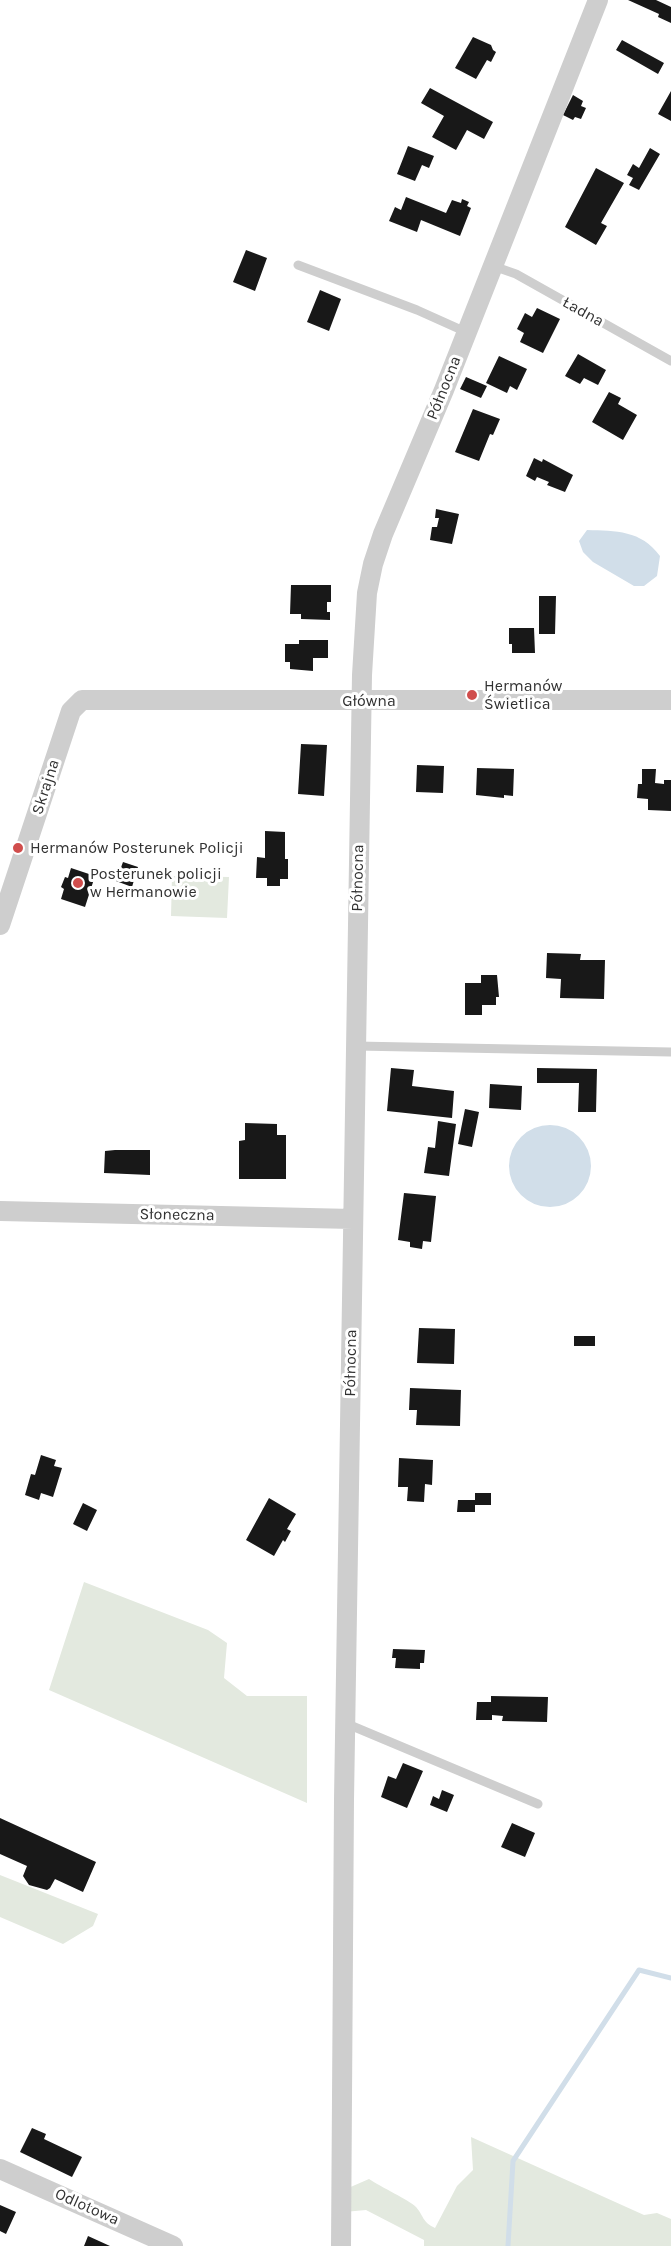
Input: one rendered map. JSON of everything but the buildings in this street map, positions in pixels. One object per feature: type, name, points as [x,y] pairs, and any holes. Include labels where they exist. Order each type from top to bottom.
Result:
[{"type":"street","name":"Północna","points":[[341,2246],[344,1799],[361,701],[367,592],[383,534],[493,266],[598,0]]},
{"type":"street","name":"Główna","points":[[71,711],[82,700],[671,700]]},
{"type":"street","name":"Skrajna","points":[[0,925],[5,896],[71,711]]},
{"type":"street","name":"Słoneczna","points":[[0,1211],[353,1219]]},
{"type":"street","name":"Odlotowa","points":[[0,2169],[173,2246]]},
{"type":"lane","points":[[298,265],[417,310],[466,332]]},
{"type":"lane","name":"Ładna","points":[[493,266],[516,274],[671,361]]},
{"type":"lane","points":[[356,1046],[671,1052]]},
{"type":"lane","points":[[345,1723],[538,1804]]},
{"type":"shaded area","points":[[587,530],[627,534],[645,541],[660,556],[657,576],[644,586],[634,586],[593,562],[583,552],[579,541]]},
{"type":"shaded area","points":[[172,876],[229,877],[227,918],[171,916]]},
{"type":"shaded area","points":[[550,1125],[566,1128],[579,1137],[588,1150],[591,1166],[588,1182],[579,1195],[566,1204],[550,1207],[534,1204],[521,1195],[512,1182],[509,1166],[512,1150],[521,1137],[534,1128]]},
{"type":"shaded area","points":[[84,1582],[208,1630],[227,1643],[224,1678],[247,1696],[307,1696],[307,1803],[49,1690]]},
{"type":"shaded area","points":[[0,1875],[98,1914],[93,1926],[63,1944],[0,1917]]},
{"type":"shaded area","points":[[471,2137],[644,2215],[657,2213],[671,2219],[671,2246],[424,2246],[424,2240],[366,2210],[344,2212],[346,2189],[369,2179],[412,2204],[419,2210],[425,2221],[435,2228],[457,2186],[473,2170]]},
{"type":"waterway","points":[[508,2246],[513,2161],[639,1970],[671,1978]]},
{"type":"place","name":"Hermanów Świetlica","points":[[472,695]]},
{"type":"place","name":"Hermanów Posterunek Policji","points":[[18,848]]},
{"type":"place","name":"Posterunek policji w Hermanowie","points":[[78,883]]}]
